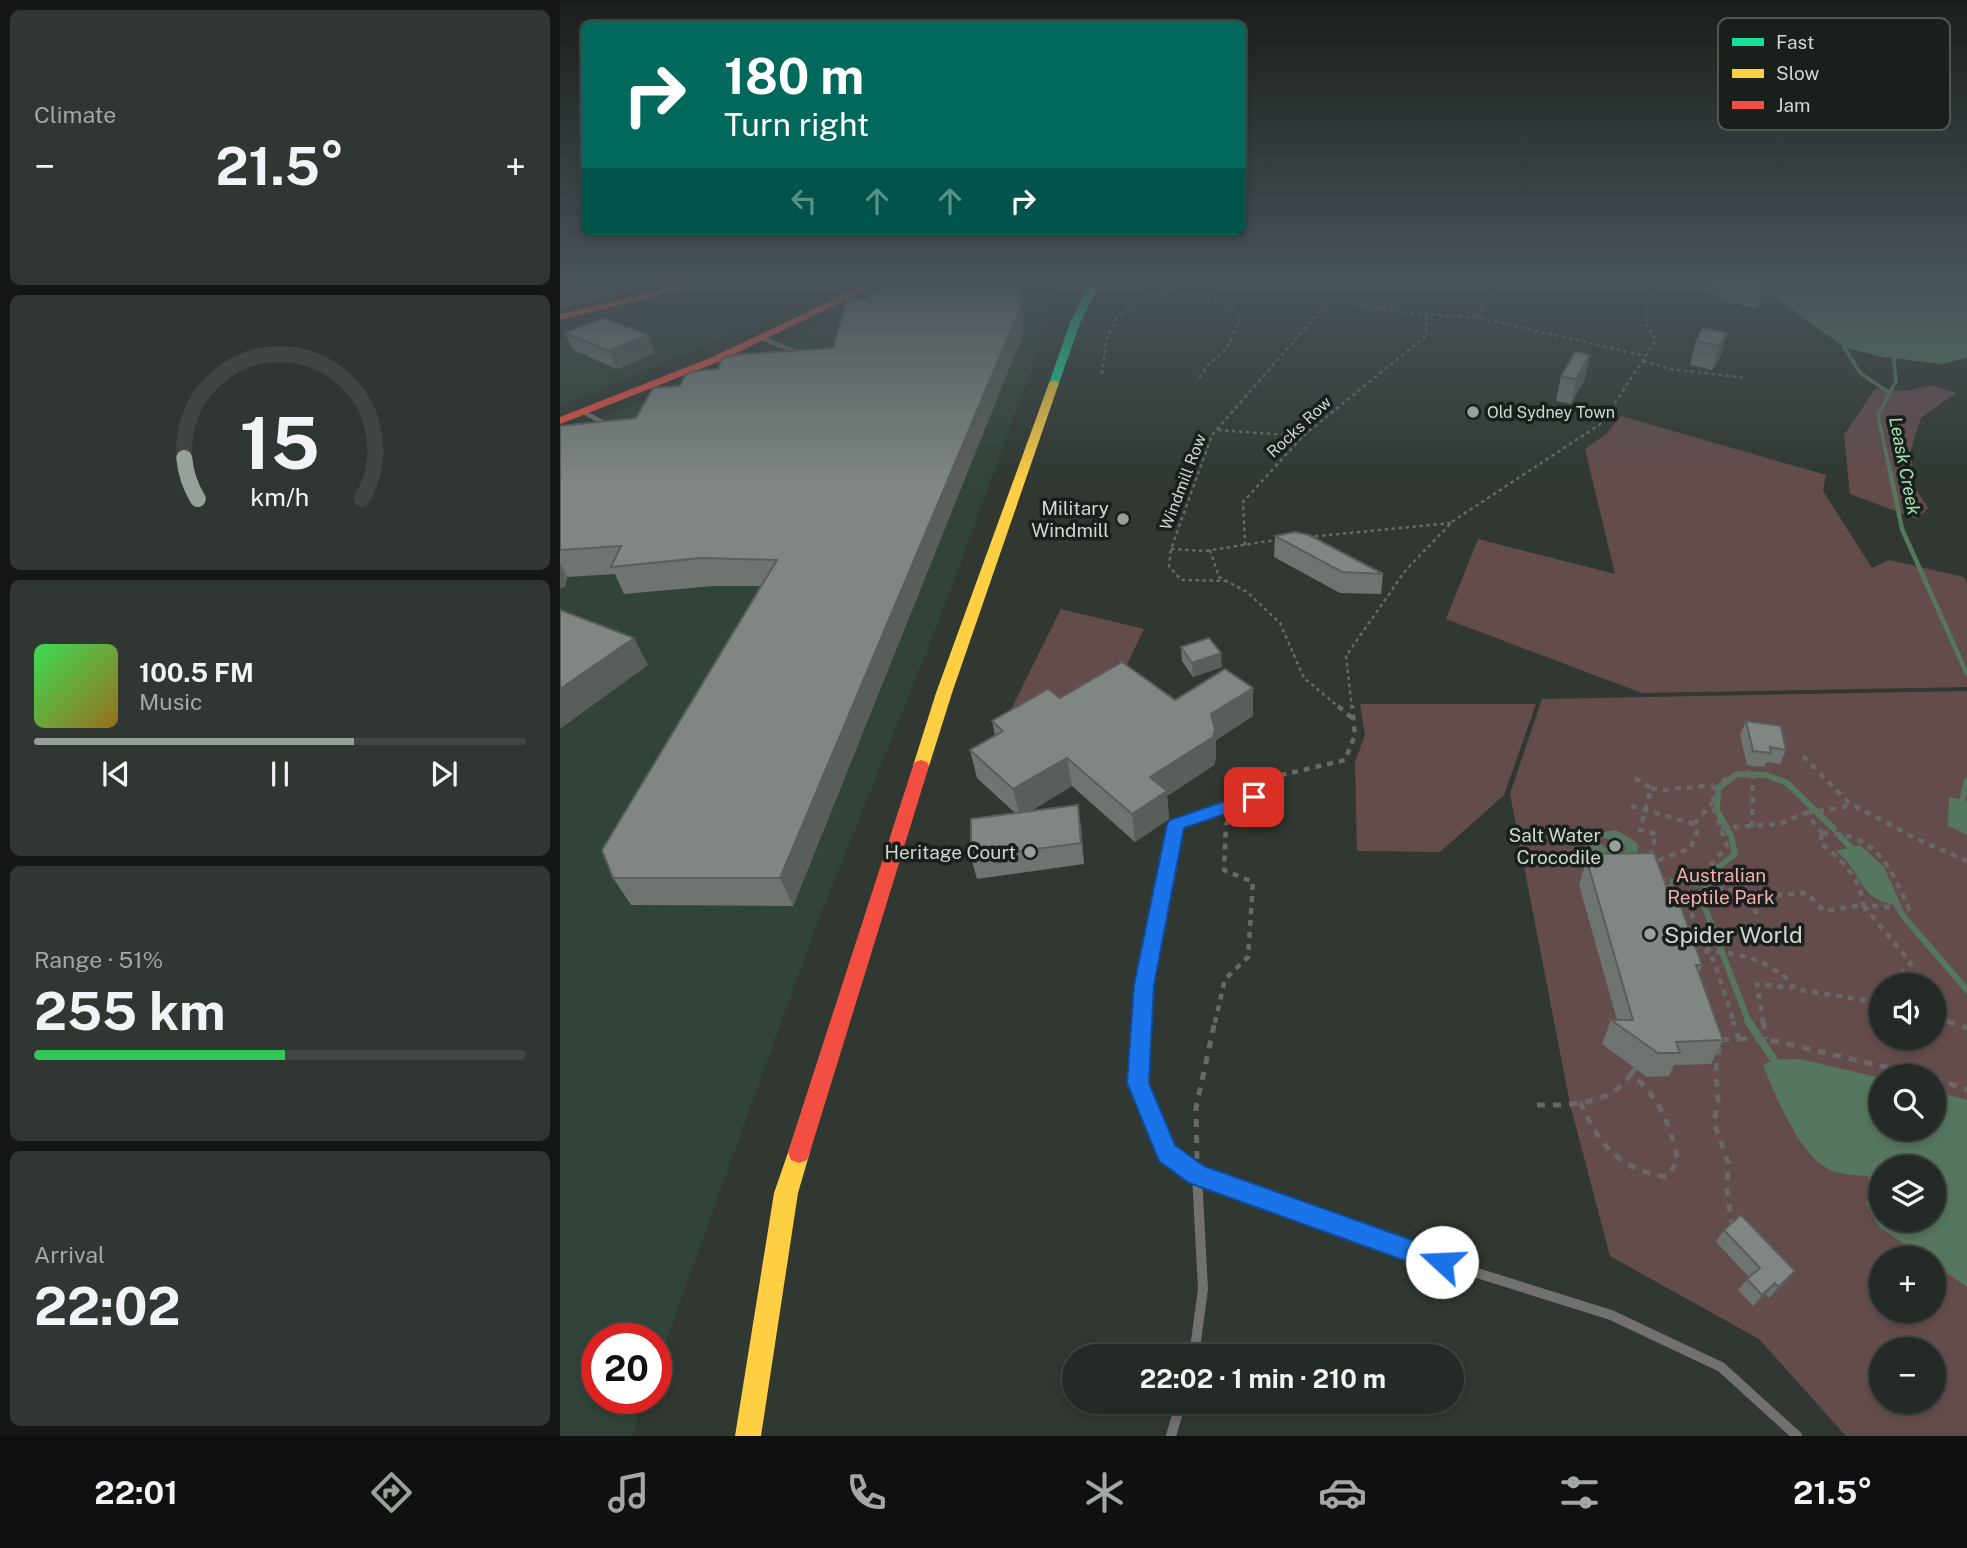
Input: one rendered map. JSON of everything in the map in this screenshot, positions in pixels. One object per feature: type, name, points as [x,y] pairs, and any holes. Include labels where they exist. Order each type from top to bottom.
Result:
[{"type":"main road","points":[[560,421],[735,350]]},
{"type":"main road","points":[[748,1436],[786,1193],[944,693],[1065,350]]},
{"type":"lane","points":[[781,356],[794,351],[791,350]]},
{"type":"lane","points":[[583,412],[615,428]]},
{"type":"lane","points":[[1254,797],[1176,824],[1144,985],[1138,1083],[1167,1153],[1197,1175],[1442,1262],[1611,1315],[1721,1367],[1797,1436]]},
{"type":"lane","points":[[1197,1175],[1202,1253],[1202,1328],[1197,1344]]},
{"type":"lane","points":[[1171,1436],[1177,1414]]},
{"type":"path","points":[[1102,374],[1105,350]]},
{"type":"path","points":[[1198,380],[1208,365],[1225,350]]},
{"type":"path","name":"Windmill Row","points":[[1171,549],[1212,435],[1286,350]]},
{"type":"path","name":"Rocks Row","points":[[1245,545],[1243,502],[1303,436],[1410,350]]},
{"type":"path","points":[[1620,350],[1646,356]]},
{"type":"path","points":[[1197,1175],[1195,1108],[1225,979],[1248,957],[1252,882],[1224,870],[1226,824],[1277,776],[1345,760],[1355,735],[1346,656],[1405,571],[1452,523],[1602,424],[1650,350]]},
{"type":"path","points":[[1643,361],[1671,369],[1746,378]]},
{"type":"path","points":[[1216,430],[1303,436]]},
{"type":"path","points":[[1307,537],[1452,523]]},
{"type":"path","points":[[1227,581],[1181,580],[1169,565],[1171,549],[1210,550],[1281,539]]},
{"type":"path","points":[[1210,550],[1219,577],[1247,592],[1280,623],[1304,678],[1353,719]]},
{"type":"path","points":[[1803,756],[1849,803],[1917,839],[1967,861]]},
{"type":"path","points":[[1752,827],[1753,766]]},
{"type":"path","points":[[1634,778],[1651,788],[1662,790],[1714,785],[1740,771],[1751,772]]},
{"type":"path","points":[[1697,884],[1727,846],[1713,802],[1714,785]]},
{"type":"path","points":[[1651,788],[1640,830],[1656,834],[1648,864],[1691,848],[1697,832],[1694,824]]},
{"type":"path","points":[[1694,824],[1713,802]]},
{"type":"path","points":[[1721,828],[1780,824],[1806,813],[1844,807],[1849,803]]},
{"type":"path","points":[[1631,806],[1694,824]]},
{"type":"path","points":[[1806,813],[1822,833],[1820,843],[1842,859],[1853,874],[1863,892],[1863,905],[1911,963],[1902,973]]},
{"type":"path","points":[[1655,880],[1768,895],[1807,893],[1824,911],[1863,905],[1909,909],[1893,874],[1861,838],[1842,832],[1822,833]]},
{"type":"path","points":[[1668,880],[1675,912]]},
{"type":"path","points":[[1668,880],[1686,899],[1714,951],[1739,1039]]},
{"type":"path","points":[[1738,891],[1758,914]]},
{"type":"path","points":[[1690,960],[1687,950],[1728,951],[1754,956],[1785,975],[1795,989]]},
{"type":"path","points":[[1766,1039],[1757,984],[1869,1001]]},
{"type":"path","points":[[1946,1021],[1967,1028]]},
{"type":"path","points":[[1716,1031],[1720,1040],[1716,1070],[1718,1102],[1714,1123],[1728,1162],[1727,1191],[1732,1227]]},
{"type":"path","points":[[1708,1040],[1766,1039],[1873,1064]]},
{"type":"path","points":[[1537,1105],[1580,1102],[1622,1088],[1636,1068]]},
{"type":"path","points":[[1580,1102],[1594,1132],[1612,1155],[1644,1175],[1666,1177],[1678,1161],[1675,1141],[1648,1084],[1631,1074]]},
{"type":"path","points":[[1946,1083],[1967,1090]]},
{"type":"shaded area","points":[[560,350],[694,350],[560,406]]},
{"type":"shaded area","points":[[763,350],[1039,350],[939,621],[813,934],[672,1324],[581,1323],[581,1414],[640,1414],[632,1436],[560,1436],[560,435]]},
{"type":"shaded area","points":[[1856,350],[1967,350],[1967,358],[1941,364],[1883,357]]},
{"type":"shaded area","points":[[1949,797],[1967,801],[1967,835],[1948,826]]},
{"type":"shaded area","points":[[1616,830],[1636,842],[1639,847],[1635,858],[1591,852],[1589,840],[1601,844],[1616,855],[1624,852],[1624,844],[1601,837],[1600,833]]},
{"type":"shaded area","points":[[1860,845],[1884,867],[1901,905],[1876,899],[1836,851]]},
{"type":"shaded area","points":[[1800,1059],[1869,1075],[1869,1141],[1946,1141],[1946,1094],[1967,1100],[1967,1287],[1946,1272],[1946,1246],[1907,1246],[1886,1232],[1946,1232],[1946,1155],[1869,1155],[1869,1179],[1868,1176],[1830,1170],[1815,1158],[1796,1135],[1763,1065],[1774,1060]]},
{"type":"green space","points":[[1931,385],[1956,393],[1921,418],[1911,449],[1913,485],[1928,508],[1917,519],[1850,494],[1844,435],[1875,389],[1907,391]]},
{"type":"green space","points":[[1621,416],[1826,475],[1823,491],[1872,568],[1889,560],[1964,577],[1967,584],[1967,687],[1642,693],[1446,619],[1478,539],[1615,574],[1585,449],[1606,434]]},
{"type":"green space","points":[[1061,609],[1144,629],[1111,698],[977,778]]},
{"type":"green space","name":"Australian Reptile Park","points":[[1967,691],[1967,1436],[1846,1436],[1759,1339],[1610,1256],[1570,1104],[1510,794],[1542,699]]},
{"type":"green space","points":[[1360,704],[1536,704],[1504,795],[1440,852],[1357,851],[1355,762],[1365,735]]},
{"type":"building","points":[[804,350],[1003,350],[780,878],[613,878],[602,850],[777,560],[701,558],[611,567],[621,546],[560,550],[560,426],[636,418],[653,388],[680,386],[685,375],[695,371],[718,369],[722,359],[733,355]]},
{"type":"building","points":[[1575,352],[1590,355],[1576,379],[1561,376]]},
{"type":"building","points":[[1295,532],[1309,535],[1383,574],[1342,572],[1275,536]]},
{"type":"building","points":[[560,610],[634,638],[560,689]]},
{"type":"building","points":[[1209,638],[1221,653],[1192,663],[1181,647]]},
{"type":"building","points":[[1122,662],[1175,700],[1225,669],[1253,688],[1211,714],[1215,729],[1213,737],[1150,777],[1167,791],[1132,814],[1067,758],[1013,789],[970,750],[1003,731],[992,721],[1048,689],[1060,698]]},
{"type":"building","points":[[1746,721],[1781,726],[1786,750],[1770,747],[1771,753],[1753,751]]},
{"type":"building","points":[[1078,805],[1081,843],[971,858],[971,819]]},
{"type":"building","points":[[1654,853],[1671,899],[1678,899],[1702,965],[1696,965],[1723,1040],[1676,1042],[1680,1053],[1658,1053],[1611,1020],[1633,1020],[1587,861],[1590,861],[1588,854]]},
{"type":"building","points":[[1741,1215],[1795,1271],[1778,1287],[1775,1283],[1762,1295],[1747,1279],[1760,1268],[1724,1230]]},
{"type":"waterway","points":[[1846,350],[1860,373],[1890,393]]},
{"type":"waterway","name":"Leask Creek","points":[[1890,393],[1896,381],[1893,352]]},
{"type":"waterway","name":"Leask Creek","points":[[1889,467],[1878,415],[1890,393]]},
{"type":"waterway","name":"Leask Creek","points":[[1889,465],[1902,529],[1967,674]]},
{"type":"waterway","points":[[1749,1022],[1701,897],[1711,873],[1735,854],[1731,836],[1717,810],[1718,788],[1737,774],[1766,775],[1787,783],[1834,829]]},
{"type":"waterway","name":"Leask Creek","points":[[1967,781],[1962,801],[1967,808]]},
{"type":"waterway","points":[[1839,835],[1855,852]]},
{"type":"waterway","points":[[1894,901],[1904,917],[1967,990]]},
{"type":"waterway","points":[[1749,1022],[1774,1060]]},
{"type":"traffic: fast","points":[[1054,383],[1066,350]]},
{"type":"traffic: slow","points":[[921,766],[944,693],[1054,383]]},
{"type":"traffic: slow","points":[[748,1436],[786,1193],[799,1152]]},
{"type":"traffic: jam","points":[[560,421],[735,350]]},
{"type":"traffic: jam","points":[[799,1152],[921,766]]},
{"type":"place","name":"Old Sydney Town","points":[[1473,412]]},
{"type":"place","name":"Military Windmill","points":[[1123,519]]},
{"type":"place","name":"Salt Water Crocodile","points":[[1615,846]]},
{"type":"place","name":"Heritage Court","points":[[1030,852]]},
{"type":"place","name":"Spider World","points":[[1650,934]]},
{"type":"route","points":[[1254,797],[1176,824],[1144,985],[1138,1083],[1167,1153],[1197,1175],[1442,1262]]}]
